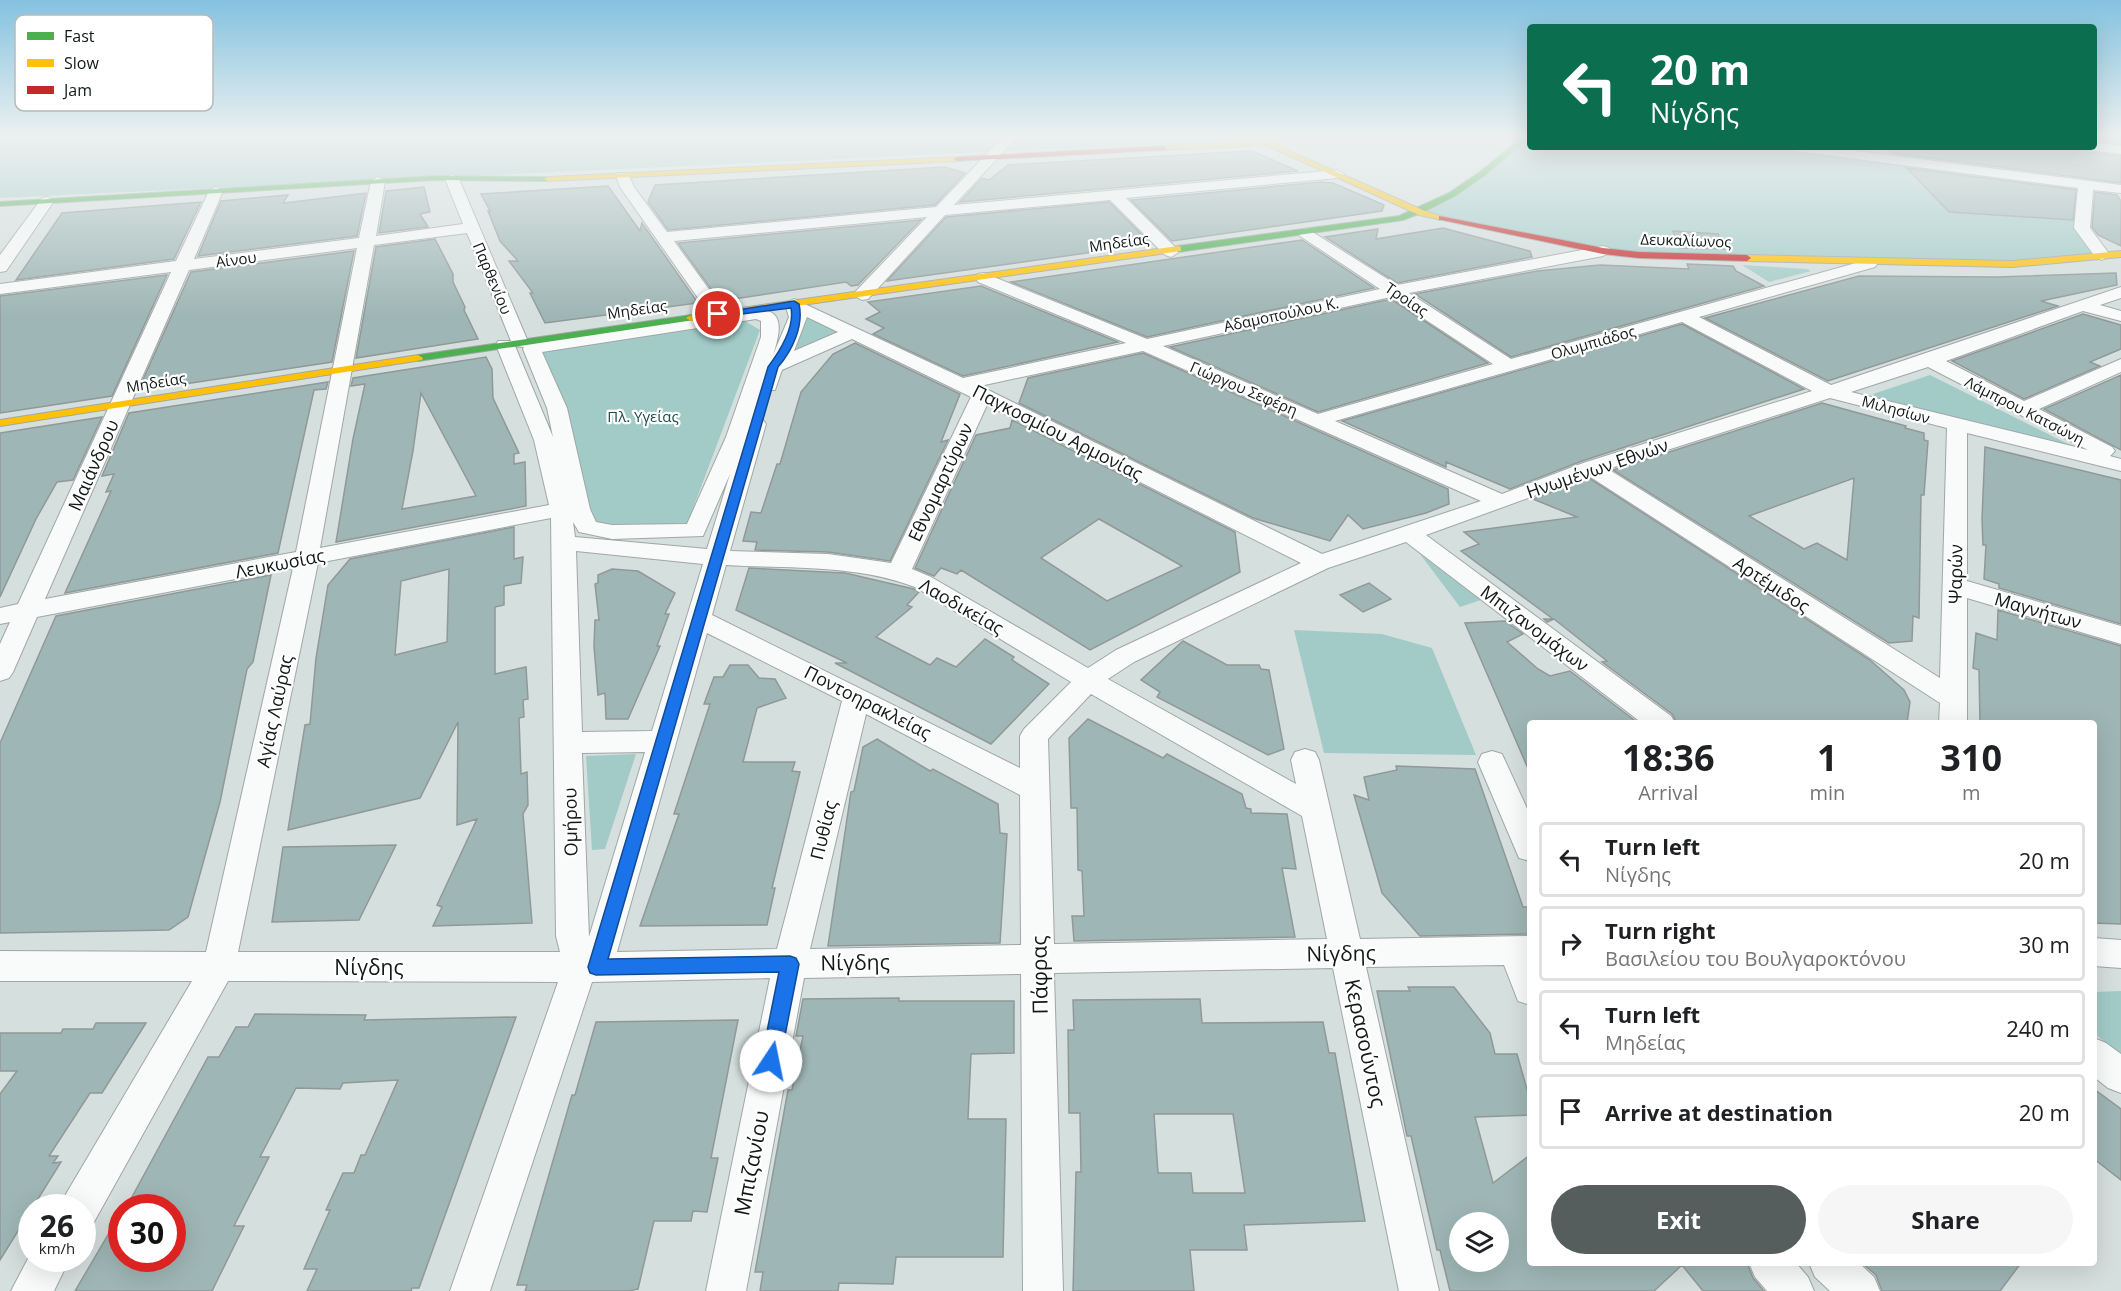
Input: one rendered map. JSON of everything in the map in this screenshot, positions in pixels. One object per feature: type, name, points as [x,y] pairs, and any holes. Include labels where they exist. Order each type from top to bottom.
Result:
[{"type":"street","points":[[0,204],[127,196]]},
{"type":"street","name":"Μαιάνδρου","points":[[0,672],[214,196]]},
{"type":"street","name":"Αγίας Λαύρας","points":[[88,1194],[219,966],[307,558],[376,196]]},
{"type":"street","name":"Παρθενίου","points":[[459,196],[513,343]]},
{"type":"street","points":[[634,196],[718,314]]},
{"type":"street","points":[[862,295],[954,196]]},
{"type":"street","points":[[665,237],[1100,196]]},
{"type":"street","points":[[1115,196],[1171,252]]},
{"type":"street","name":"Δευκαλίωνος","points":[[1385,196],[1422,213],[1473,226],[1603,251],[1640,255],[1869,264],[2012,264],[2114,256]]},
{"type":"street","points":[[1422,213],[1440,206],[1455,196]]},
{"type":"street","points":[[2085,196],[2082,228],[2114,256]]},
{"type":"street","points":[[0,267],[47,201]]},
{"type":"street","name":"Μηδείας","points":[[0,423],[513,343],[1305,233],[1422,213]]},
{"type":"street","name":"Αίνου","points":[[0,290],[472,228]]},
{"type":"street","name":"Τροίας","points":[[1305,233],[1508,366]]},
{"type":"street","name":"Αδαμοπούλου Κ.","points":[[962,384],[1142,343],[1603,251]]},
{"type":"street","name":"Ολυμπιάδος","points":[[1317,420],[1869,264]]},
{"type":"street","name":"Γιώργου Σεφέρη","points":[[984,278],[1142,343],[1501,502]]},
{"type":"street","name":"Ηνωμένων Εθνών","points":[[1088,680],[1125,656],[1320,563],[1410,534],[1591,468],[1930,360],[2121,292]]},
{"type":"street","points":[[470,1291],[588,967],[663,741],[717,557],[765,372],[770,318],[757,314],[547,344],[532,349],[557,408],[579,509],[587,527],[612,532],[695,531],[765,372],[784,354],[798,317],[794,304]]},
{"type":"street","name":"Παγκοσμίου Αρμονίας","points":[[794,304],[962,384],[1320,563]]},
{"type":"street","points":[[2083,306],[2121,316]]},
{"type":"street","name":"Μιλησίων","points":[[1685,317],[1829,392],[2121,465]]},
{"type":"street","points":[[765,372],[853,332]]},
{"type":"street","name":"Ομήρου","points":[[513,343],[544,440],[561,509],[564,543],[572,936],[588,967]]},
{"type":"street","name":"Λάμπρου Κατσώνη","points":[[1930,360],[2121,460]]},
{"type":"street","points":[[2024,409],[2121,365]]},
{"type":"street","name":"Εθνομαρτύρων","points":[[899,571],[982,394]]},
{"type":"street","name":"Ψαρών","points":[[1953,711],[1957,425]]},
{"type":"street","name":"Αρτέμιδος","points":[[1591,468],[1953,711]]},
{"type":"street","name":"Λευκωσίας","points":[[0,616],[561,509]]},
{"type":"street","name":"Μπιζανομάχων","points":[[1410,534],[1656,720]]},
{"type":"street","name":"Λαοδικείας","points":[[564,543],[717,557],[853,565],[899,571],[923,582],[1088,680],[1315,809]]},
{"type":"street","name":"Μαγνήτων","points":[[1955,586],[2121,635]]},
{"type":"street","name":"Ποντοηρακλείας","points":[[699,619],[857,696],[1035,789]]},
{"type":"street","name":"Πάφρας","points":[[1043,1291],[1034,736],[1088,680]]},
{"type":"street","name":"Πυθίας","points":[[790,964],[857,696]]},
{"type":"street","points":[[569,743],[663,741]]},
{"type":"street","name":"Κερασούντος","points":[[1305,760],[1419,1291]]},
{"type":"street","points":[[1492,762],[1527,842]]},
{"type":"street","points":[[1523,950],[1527,973]]},
{"type":"street","name":"Νίγδης","points":[[0,966],[588,967],[1523,950]]},
{"type":"street","points":[[2097,952],[2121,954]]},
{"type":"street","name":"Μπιζανίου","points":[[726,1291],[790,964]]},
{"type":"street","points":[[2097,1057],[2121,1076]]},
{"type":"street","points":[[1772,1266],[1794,1291]]},
{"type":"street","points":[[1832,1266],[1860,1291]]},
{"type":"street","points":[[31,1291],[42,1272]]},
{"type":"green space","points":[[0,196],[38,196],[0,198]]},
{"type":"green space","points":[[1446,196],[2085,196],[2082,228],[2102,255],[2012,264],[1639,255],[1422,213]]},
{"type":"green space","points":[[1742,265],[1807,269],[1811,271],[1769,282]]},
{"type":"green space","points":[[804,316],[838,332],[835,336],[796,352],[792,351]]},
{"type":"green space","name":"Πλ. Υγείας","points":[[745,321],[760,330],[686,527],[593,525],[566,440],[529,351]]},
{"type":"green space","points":[[1930,375],[2072,446],[1876,398],[1873,394]]},
{"type":"green space","points":[[1420,554],[1481,600],[1460,607]]},
{"type":"green space","points":[[1294,630],[1382,634],[1432,648],[1476,755],[1324,753]]},
{"type":"green space","points":[[636,754],[605,849],[592,850],[586,756]]},
{"type":"green space","points":[[2121,991],[2121,1056],[2097,1036],[2097,992]]},
{"type":"building","points":[[287,196],[283,203],[339,196],[365,196],[357,236],[198,256],[221,201]]},
{"type":"building","points":[[385,196],[426,196],[430,212],[420,214],[428,227],[379,233]]},
{"type":"building","points":[[482,196],[615,196],[640,231],[642,223],[698,303],[545,323],[530,293],[533,293],[509,261],[518,261],[500,241],[488,211],[490,211]]},
{"type":"building","points":[[650,196],[943,196],[935,205],[668,230],[648,202]]},
{"type":"building","points":[[965,196],[1023,196],[960,202]]},
{"type":"building","points":[[1171,196],[1364,196],[1384,205],[1382,211],[1172,241],[1131,200]]},
{"type":"building","points":[[1934,196],[2075,196],[2073,220],[1949,212]]},
{"type":"building","points":[[2095,196],[2118,196],[2121,201],[2121,246],[2098,235],[2092,227]]},
{"type":"building","points":[[201,202],[174,259],[16,280],[62,213]]},
{"type":"building","points":[[1109,202],[1151,244],[887,281],[946,217]]},
{"type":"building","points":[[921,220],[858,285],[851,286],[846,282],[727,300],[719,300],[678,243]]},
{"type":"building","points":[[1443,228],[1530,251],[1532,257],[1397,283],[1325,237],[1378,229],[1376,239]]},
{"type":"building","points":[[1673,231],[1718,234],[1725,249],[1680,248]]},
{"type":"building","points":[[435,239],[453,274],[453,282],[478,339],[356,358],[376,247]]},
{"type":"building","points":[[1302,240],[1374,288],[1147,337],[1011,282]]},
{"type":"building","points":[[354,251],[332,362],[138,391],[191,272]]},
{"type":"building","points":[[1687,264],[1733,266],[1736,271],[1764,286],[1511,357],[1415,294],[1537,271],[1600,265],[1689,269]]},
{"type":"building","points":[[2116,273],[2117,285],[2041,301],[2058,306],[1828,381],[1705,318],[1859,276],[1996,277]]},
{"type":"building","points":[[167,275],[112,396],[0,413],[0,296]]},
{"type":"building","points":[[981,286],[1118,342],[963,376],[873,334],[884,328],[866,319],[880,312],[868,302]]},
{"type":"building","points":[[1391,299],[1488,363],[1318,412],[1170,347]]},
{"type":"building","points":[[2083,314],[2121,325],[2121,349],[2090,362],[2100,366],[2024,399],[1952,361]]},
{"type":"building","points":[[1682,324],[1804,389],[1582,461],[1510,489],[1446,462],[1446,467],[1342,421]]},
{"type":"building","points":[[855,343],[960,394],[941,442],[948,440],[890,561],[828,552],[755,550],[757,542],[743,541],[751,512],[761,513],[777,464],[780,464],[801,392],[833,354]]},
{"type":"building","points":[[1143,353],[1448,489],[1449,504],[1426,513],[1363,529],[1348,515],[1330,541],[1253,518],[1019,403],[1028,378]]},
{"type":"building","points":[[486,357],[492,369],[493,398],[519,453],[514,454],[514,464],[525,462],[526,506],[336,542],[353,439],[365,384],[351,386],[353,378]],"holes":[[[421,393],[476,496],[402,509]]]},
{"type":"building","points":[[2121,375],[2121,450],[2044,409]]},
{"type":"building","points":[[328,382],[326,389],[314,390],[278,553],[65,593],[111,491],[106,492],[114,474],[102,476],[129,413]]},
{"type":"building","points":[[1822,403],[1924,433],[1924,440],[1928,441],[1924,495],[1921,495],[1919,618],[1913,616],[1912,641],[1889,643],[1613,470]],"holes":[[[1854,478],[1847,560],[1817,543],[1804,549],[1749,516]]]},
{"type":"building","points":[[102,417],[73,480],[57,482],[36,519],[0,597],[0,433]]},
{"type":"building","points":[[1012,420],[1235,532],[1240,572],[1090,650],[961,570],[957,574],[941,568],[934,576],[915,568],[976,435],[1010,428]],"holes":[[[1099,519],[1182,566],[1107,601],[1041,558]]]},
{"type":"building","points":[[1985,447],[2121,480],[2121,624],[1999,588],[1999,584],[1984,579],[1986,545],[1983,545],[1982,519]]},
{"type":"building","points":[[1589,478],[1870,660],[1904,690],[1910,702],[1907,720],[1675,720],[1672,714],[1602,662],[1607,661],[1554,619],[1547,622],[1544,619],[1553,619],[1461,551],[1479,544],[1464,532],[1577,517],[1533,499]]},
{"type":"building","points":[[514,527],[514,559],[523,557],[521,583],[504,586],[504,605],[495,607],[495,674],[526,667],[528,699],[523,700],[524,717],[519,718],[521,774],[527,772],[528,805],[523,814],[532,923],[433,926],[442,907],[437,905],[477,819],[457,825],[458,722],[420,798],[288,830],[305,725],[310,724],[316,658],[328,585],[350,559]],"holes":[[[449,569],[447,642],[395,655],[401,581]]]},
{"type":"building","points":[[749,568],[845,573],[914,589],[919,592],[907,605],[912,607],[876,637],[930,665],[937,658],[956,667],[985,639],[1014,657],[1012,660],[1049,684],[991,744],[835,663],[847,663],[736,610]]},
{"type":"building","points":[[612,569],[638,571],[675,593],[665,614],[669,614],[657,646],[660,646],[628,719],[606,719],[605,693],[598,695],[594,646],[595,620],[599,620],[595,584],[598,583],[598,575]]},
{"type":"building","points":[[271,575],[253,662],[247,669],[220,802],[188,917],[169,930],[0,933],[0,743],[56,616]]},
{"type":"building","points":[[1369,583],[1391,599],[1363,612],[1340,595]]},
{"type":"building","points":[[1998,610],[2121,646],[2121,924],[2097,923],[2097,720],[1980,720],[1979,670],[1973,668],[1976,633],[1997,640]]},
{"type":"building","points":[[1505,621],[1523,634],[1507,642],[1538,669],[1550,676],[1570,671],[1634,720],[1527,720],[1527,766],[1465,623]]},
{"type":"building","points":[[1183,641],[1227,665],[1259,665],[1261,669],[1269,670],[1284,749],[1268,755],[1157,697],[1160,692],[1141,680]]},
{"type":"building","points":[[730,665],[748,665],[759,678],[775,679],[786,698],[757,708],[743,762],[795,762],[792,771],[800,772],[772,888],[775,888],[767,925],[640,926],[679,814],[674,814],[710,704],[704,704],[714,677],[723,677]]},
{"type":"building","points":[[1088,719],[1163,758],[1167,754],[1242,794],[1246,808],[1251,809],[1251,813],[1287,814],[1296,869],[1282,868],[1295,937],[1074,941],[1072,916],[1084,916],[1082,871],[1078,870],[1077,808],[1071,808],[1069,738]]},
{"type":"building","points":[[877,739],[930,771],[933,769],[998,804],[1000,833],[1007,834],[1000,943],[828,946],[851,792],[854,791],[863,747]]},
{"type":"building","points":[[1396,766],[1475,769],[1523,907],[1527,907],[1527,934],[1420,936],[1382,893],[1354,795],[1369,800],[1364,777],[1397,770]]},
{"type":"building","points":[[396,845],[359,920],[272,922],[283,847]]},
{"type":"building","points":[[1408,987],[1454,987],[1490,1033],[1495,1054],[1517,1054],[1527,1089],[1527,1115],[1475,1117],[1493,1183],[1527,1157],[1527,1266],[1681,1266],[1654,1291],[1450,1291],[1440,1250],[1437,1250],[1411,1136],[1407,1136],[1377,991],[1410,991]]},
{"type":"building","points":[[899,998],[899,1001],[1014,1001],[1014,1053],[971,1054],[968,1119],[1006,1119],[1003,1257],[896,1257],[893,1284],[839,1283],[838,1291],[760,1291],[763,1272],[755,1272],[788,1090],[792,1090],[803,1036],[796,1036],[803,999]]},
{"type":"building","points":[[1200,999],[1202,1023],[1323,1022],[1329,1053],[1335,1053],[1365,1221],[1244,1225],[1247,1250],[1190,1250],[1194,1291],[1073,1291],[1076,1172],[1081,1172],[1080,1113],[1069,1113],[1068,1030],[1074,1030],[1073,1000]],"holes":[[[1154,1114],[1233,1114],[1245,1193],[1193,1193],[1191,1173],[1158,1173]]]},
{"type":"building","points":[[255,1014],[366,1015],[364,1020],[516,1017],[419,1288],[412,1288],[411,1291],[307,1291],[317,1269],[304,1269],[330,1210],[326,1210],[343,1173],[354,1173],[361,1155],[365,1155],[398,1080],[343,1083],[340,1089],[296,1088],[260,1157],[269,1157],[234,1226],[244,1226],[212,1291],[75,1291],[86,1272],[96,1272],[96,1255],[108,1235],[108,1272],[186,1272],[186,1194],[134,1194],[208,1057],[219,1057],[236,1027],[248,1027]]},
{"type":"building","points":[[738,1020],[711,1158],[718,1158],[707,1212],[693,1211],[691,1221],[654,1221],[638,1289],[628,1291],[525,1291],[527,1285],[517,1285],[572,1095],[575,1095],[596,1022]]},
{"type":"building","points":[[96,1023],[146,1023],[102,1093],[90,1093],[49,1156],[58,1156],[53,1163],[61,1162],[41,1194],[18,1194],[18,1231],[0,1260],[0,1094],[17,1071],[0,1071],[0,1033],[61,1033],[63,1029],[93,1029]]},
{"type":"building","points":[[2097,1091],[2121,1109],[2121,1180],[2097,1161]]},
{"type":"building","points":[[1683,1266],[1748,1266],[1753,1278],[1764,1291],[1703,1291]]},
{"type":"building","points":[[1866,1266],[2019,1266],[2000,1291],[1882,1291],[1876,1275]]},
{"type":"traffic: fast","points":[[0,204],[130,196]]},
{"type":"traffic: fast","points":[[1178,249],[1400,218],[1450,196]]},
{"type":"traffic: fast","points":[[418,358],[691,318]]},
{"type":"traffic: slow","points":[[1385,196],[1422,213],[1442,218]]},
{"type":"traffic: slow","points":[[691,318],[1178,249]]},
{"type":"traffic: slow","points":[[1747,258],[2012,264],[2121,254]]},
{"type":"traffic: slow","points":[[0,423],[418,358]]},
{"type":"traffic: jam","points":[[1442,218],[1603,251],[1639,255],[1747,258]]},
{"type":"route","points":[[718,314],[794,304],[798,317],[784,354],[773,367],[596,967],[790,964],[771,1061]]}]
